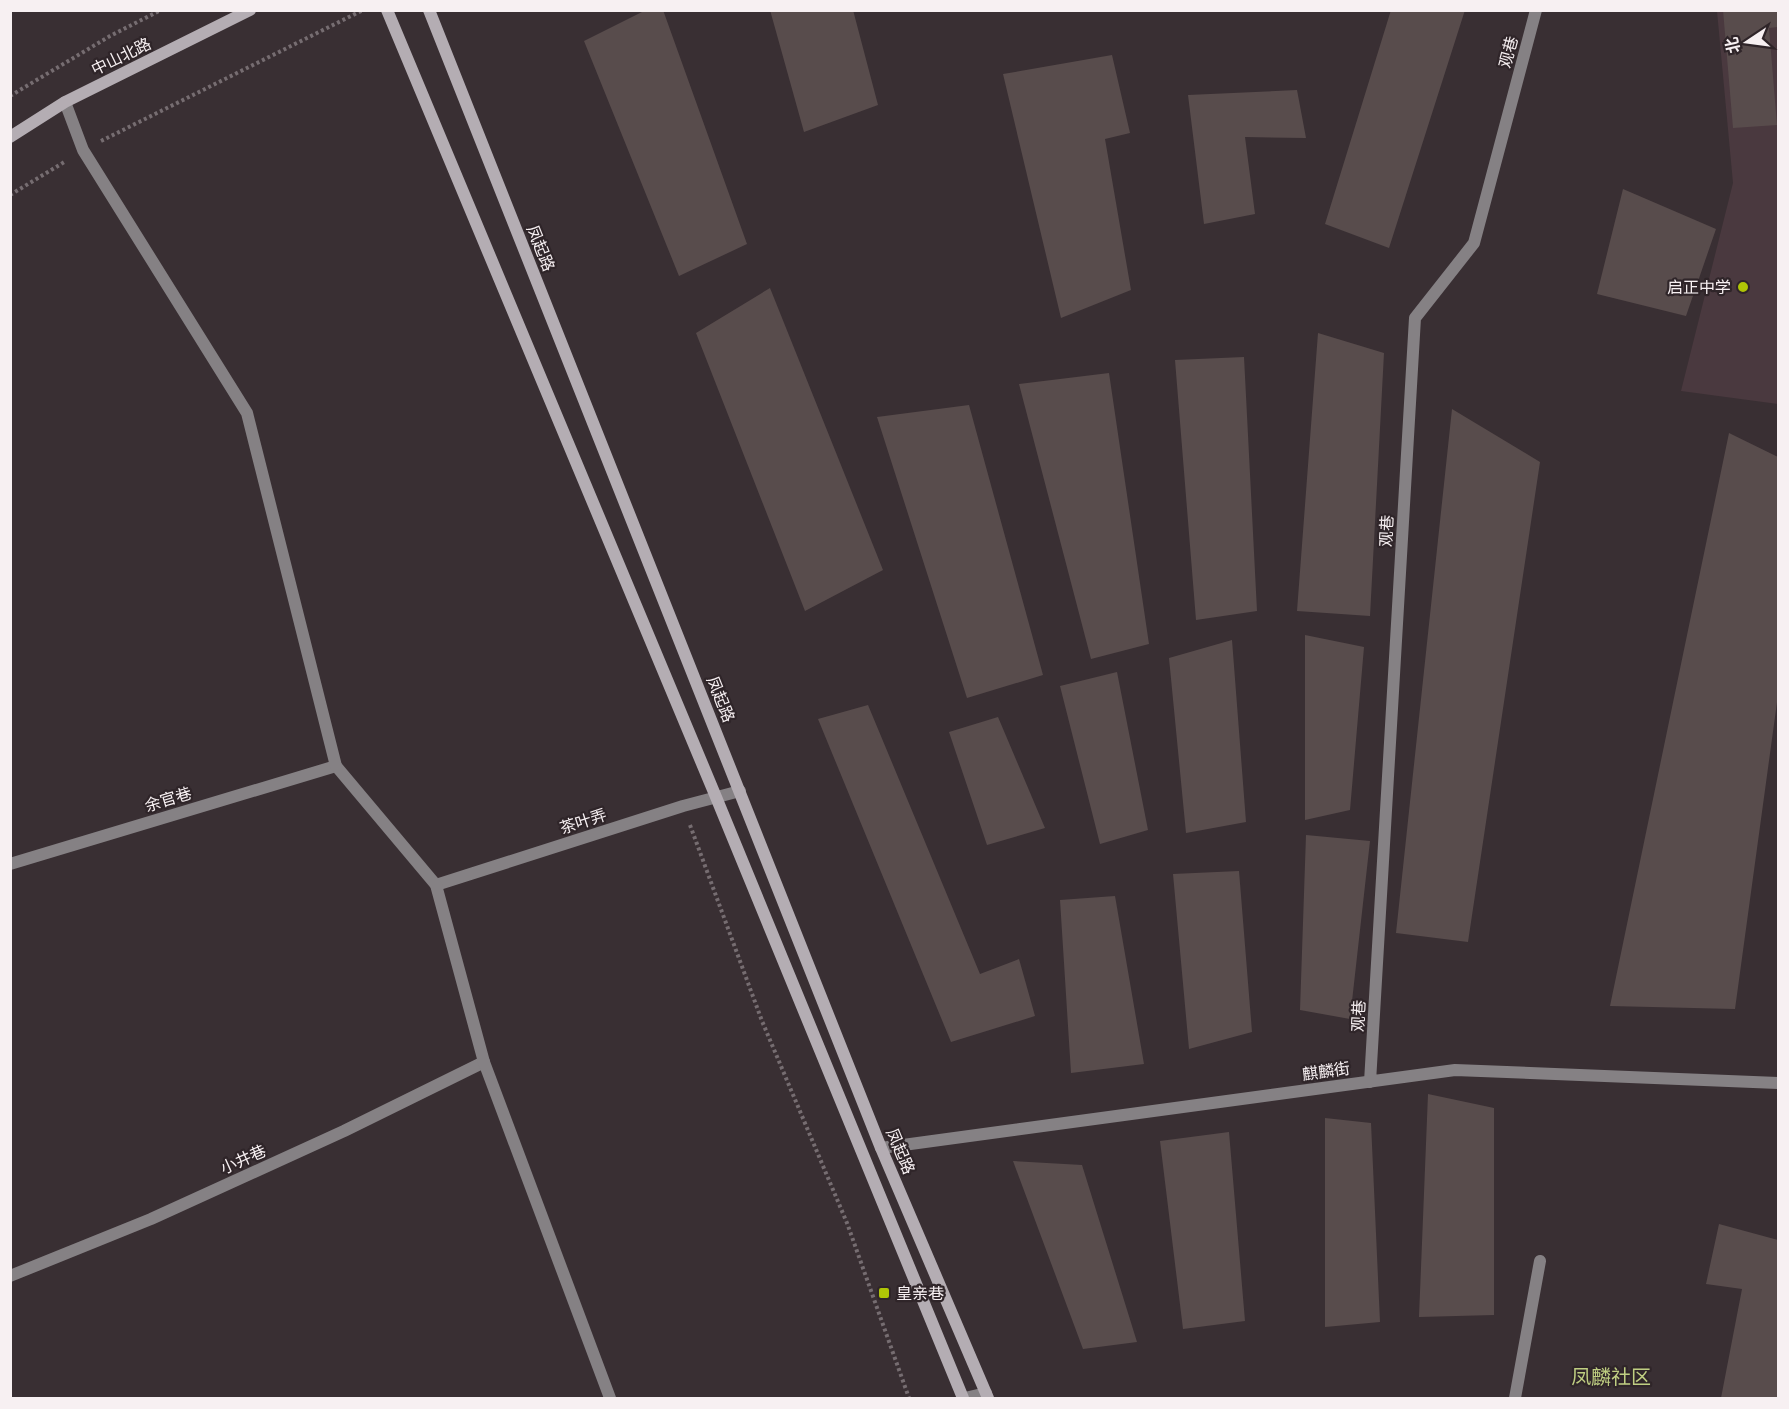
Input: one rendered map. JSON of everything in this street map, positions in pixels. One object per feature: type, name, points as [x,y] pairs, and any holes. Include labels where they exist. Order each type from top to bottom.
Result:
[{"type":"main road","name":"中山北路","points":[[10,137],[65,102],[250,10]]},
{"type":"main road","points":[[387,10],[964,1398]]},
{"type":"main road","name":"凤起路","points":[[429,10],[881,1148],[987,1396]]},
{"type":"street","name":"观巷","points":[[1370,1082],[1414,318],[1474,243],[1536,10]]},
{"type":"street","points":[[65,102],[83,150],[247,413],[336,766],[436,885],[484,1062],[610,1398]]},
{"type":"street","name":"余官巷","points":[[10,864],[336,766]]},
{"type":"street","name":"茶叶弄","points":[[436,885],[683,806],[740,791]]},
{"type":"street","name":"小井巷","points":[[10,1276],[151,1219],[344,1131],[484,1062]]},
{"type":"street","name":"麒麟街","points":[[881,1148],[1455,1070],[1779,1083]]},
{"type":"street","points":[[1515,1398],[1540,1261]]},
{"type":"street","points":[[964,1398],[987,1396]]},
{"type":"path","points":[[10,96],[110,36],[161,10]]},
{"type":"path","points":[[10,195],[83,150],[363,10]]},
{"type":"path","points":[[683,806],[762,1021],[847,1223],[909,1398]]},
{"type":"shaded area","name":"启正中学","points":[[1717,11],[1778,11],[1778,404],[1681,391],[1733,183]]},
{"type":"building","points":[[646,10],[663,10],[747,244],[679,276],[584,41]]},
{"type":"building","points":[[770,10],[853,10],[878,105],[804,132]]},
{"type":"building","points":[[1391,10],[1465,10],[1389,248],[1325,224]]},
{"type":"building","points":[[1723,10],[1778,10],[1778,27],[1769,28],[1777,125],[1733,128]]},
{"type":"building","points":[[1112,55],[1130,133],[1105,139],[1131,290],[1061,318],[1003,74]]},
{"type":"building","points":[[1297,90],[1306,138],[1245,137],[1255,214],[1204,224],[1188,95]]},
{"type":"building","points":[[1623,189],[1716,229],[1686,316],[1597,294]]},
{"type":"building","points":[[770,288],[883,570],[805,611],[696,333]]},
{"type":"building","points":[[1318,333],[1384,353],[1370,616],[1297,611]]},
{"type":"building","points":[[1244,357],[1257,611],[1196,620],[1175,360]]},
{"type":"building","points":[[1109,373],[1149,644],[1091,659],[1019,384]]},
{"type":"building","points":[[969,405],[1043,675],[967,698],[877,417]]},
{"type":"building","points":[[1452,409],[1540,462],[1468,942],[1396,933]]},
{"type":"building","points":[[1729,433],[1778,457],[1778,695],[1735,1009],[1610,1006]]},
{"type":"building","points":[[1305,635],[1364,647],[1350,810],[1305,820]]},
{"type":"building","points":[[1232,640],[1246,822],[1186,833],[1169,658]]},
{"type":"building","points":[[1117,672],[1148,830],[1100,844],[1060,686]]},
{"type":"building","points":[[868,705],[980,974],[1019,959],[1035,1016],[951,1042],[818,719]]},
{"type":"building","points":[[998,717],[1045,828],[987,845],[949,732]]},
{"type":"building","points":[[1306,835],[1370,841],[1350,1019],[1300,1010]]},
{"type":"building","points":[[1239,871],[1252,1032],[1189,1049],[1173,874]]},
{"type":"building","points":[[1115,896],[1144,1064],[1071,1073],[1060,900]]},
{"type":"building","points":[[1428,1094],[1494,1108],[1494,1315],[1419,1317]]},
{"type":"building","points":[[1325,1118],[1371,1123],[1380,1322],[1325,1327]]},
{"type":"building","points":[[1229,1132],[1245,1321],[1183,1329],[1160,1141]]},
{"type":"building","points":[[1013,1161],[1082,1165],[1137,1342],[1083,1349]]},
{"type":"building","points":[[1719,1224],[1778,1240],[1778,1398],[1721,1398],[1742,1289],[1706,1284]]},
{"type":"place","name":"启正中学","points":[[1743,287]]},
{"type":"place","name":"皇亲巷","points":[[884,1293]]},
{"type":"district","name":"凤麟社区","points":[[1611,1377]]}]
